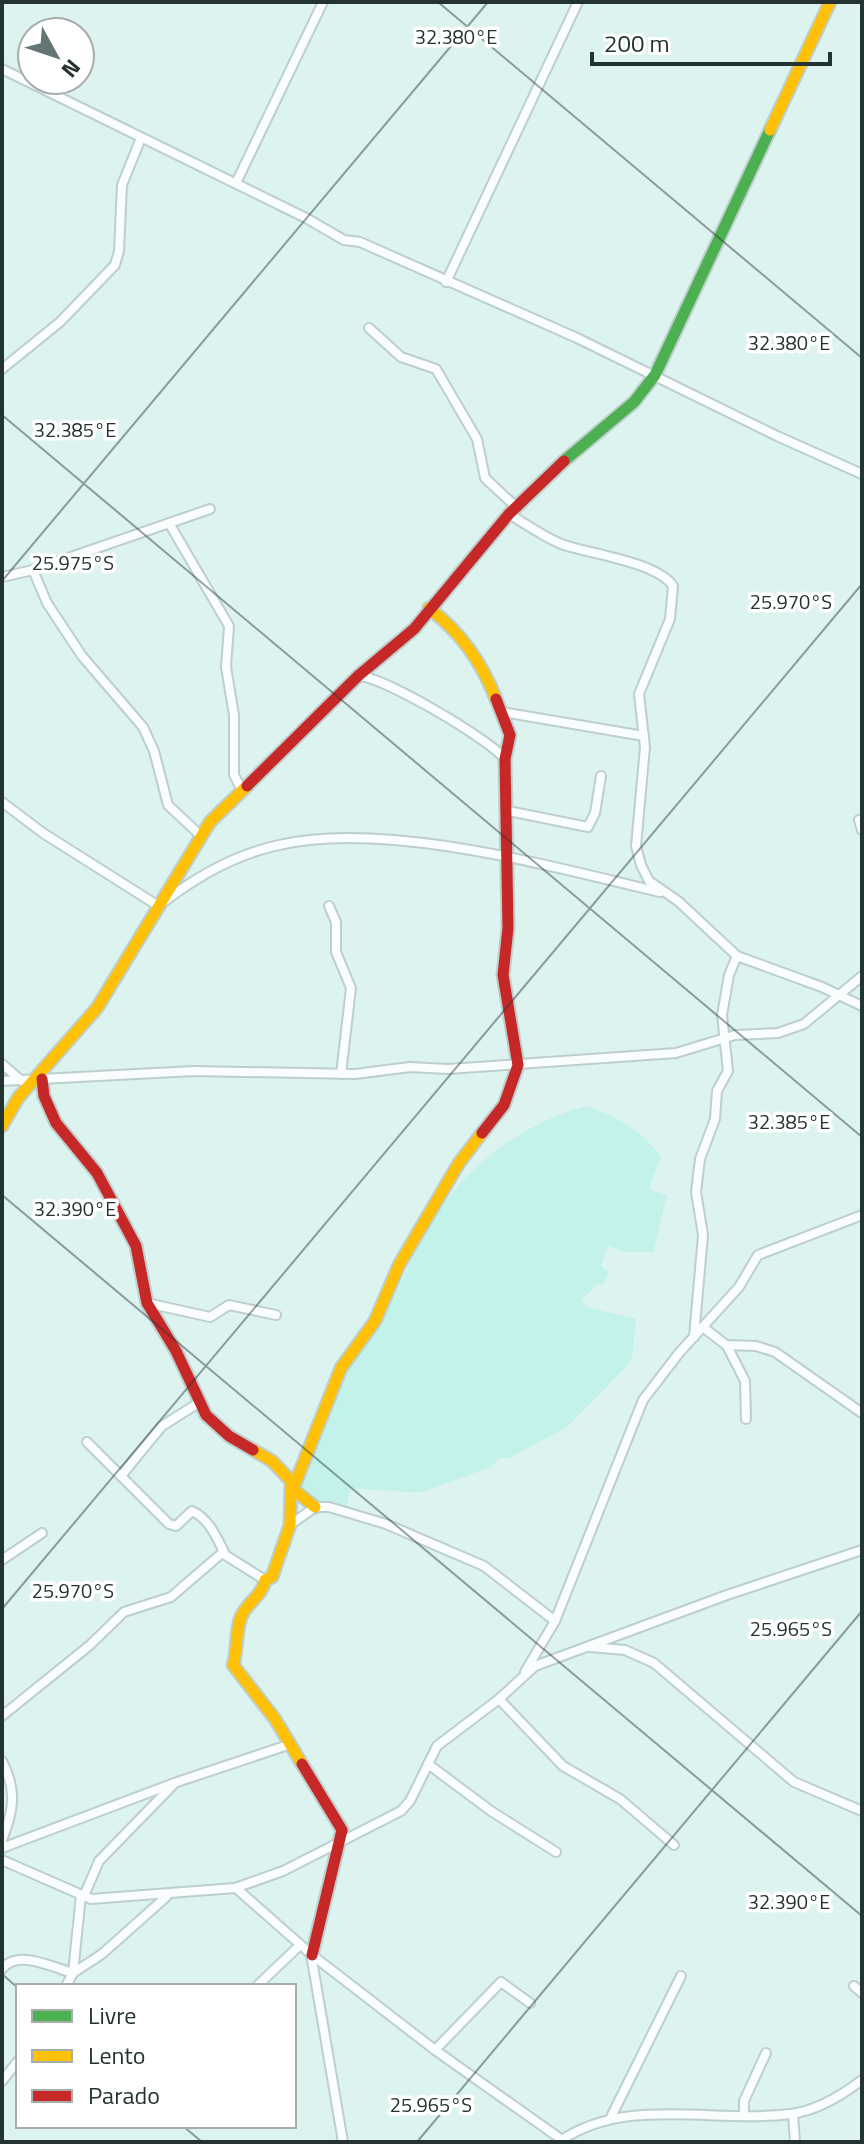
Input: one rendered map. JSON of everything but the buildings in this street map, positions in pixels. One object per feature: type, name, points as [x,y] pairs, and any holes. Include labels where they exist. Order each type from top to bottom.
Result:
[{"type":"street","points":[[236,183],[323,2]]},
{"type":"street","points":[[446,282],[578,2]]},
{"type":"street","points":[[2,1126],[11,1107],[97,1008],[201,836],[242,790],[358,676],[414,629],[513,511],[578,447],[634,402],[655,375],[830,2]]},
{"type":"street","points":[[2,69],[236,183],[341,239],[360,242],[655,375],[862,474]]},
{"type":"street","points":[[2,369],[60,322],[115,265],[119,251],[122,185],[141,138]]},
{"type":"street","points":[[369,328],[401,357],[436,369],[477,439],[485,478],[513,511],[563,544],[620,560],[668,579],[673,586],[670,619],[639,694],[644,736],[636,853],[649,881],[737,956],[822,987],[862,1006]]},
{"type":"street","points":[[2,577],[33,570],[210,509]]},
{"type":"street","points":[[169,523],[229,626],[226,667],[234,715],[234,775],[242,790]]},
{"type":"street","points":[[33,570],[47,603],[82,656],[143,727],[154,751],[168,805],[201,836]]},
{"type":"street","points":[[265,1580],[272,1577],[278,1566],[290,1525],[293,1489],[302,1473],[341,1368],[363,1333],[375,1321],[399,1265],[459,1163],[504,1105],[518,1065],[503,975],[508,928],[505,759],[510,735],[485,672],[457,630],[429,608]]},
{"type":"street","points":[[358,676],[381,681],[489,743],[505,759]]},
{"type":"street","points":[[502,712],[644,736]]},
{"type":"street","points":[[508,811],[588,827],[595,813],[601,776]]},
{"type":"street","points":[[2,802],[50,838],[162,904]]},
{"type":"street","points":[[859,820],[862,830]]},
{"type":"street","points":[[162,904],[229,862],[295,842],[419,842],[665,893]]},
{"type":"street","points":[[329,906],[336,922],[336,952],[351,988],[341,1074]]},
{"type":"street","points":[[694,1337],[703,1235],[696,1192],[700,1159],[715,1119],[717,1091],[728,1071],[723,1003],[737,956]]},
{"type":"street","points":[[2,1081],[194,1071],[341,1074],[410,1067],[448,1069],[676,1053],[724,1038],[794,1029],[811,1020],[862,976]]},
{"type":"street","points":[[2,1064],[33,1080],[56,1123],[97,1173],[136,1246],[147,1303],[215,1427],[284,1471],[293,1489],[315,1507]]},
{"type":"street","points":[[2,1860],[82,1896],[117,1899],[235,1888],[283,1871],[406,1807],[443,1739],[499,1699],[525,1672],[555,1621],[643,1400],[739,1287],[763,1251],[862,1215]]},
{"type":"street","points":[[147,1303],[210,1317],[229,1305],[276,1315]]},
{"type":"street","points":[[703,1327],[726,1345],[745,1381],[746,1419]]},
{"type":"street","points":[[726,1345],[756,1346],[775,1352],[862,1413]]},
{"type":"street","points":[[121,1476],[162,1426],[200,1402]]},
{"type":"street","points":[[87,1442],[172,1526],[192,1511],[215,1532],[224,1552],[265,1580]]},
{"type":"street","points":[[290,1525],[315,1507],[329,1507],[386,1524],[484,1566],[555,1621]]},
{"type":"street","points":[[2,1560],[42,1533]]},
{"type":"street","points":[[525,1672],[585,1646],[862,1550]]},
{"type":"street","points":[[2,1716],[90,1645],[124,1612],[171,1597],[224,1552]]},
{"type":"street","points":[[265,1580],[264,1587],[241,1615],[239,1647],[233,1665],[291,1744],[323,1801],[338,1820],[342,1841],[312,1955],[343,2142]]},
{"type":"street","points":[[585,1646],[625,1650],[654,1663],[794,1782],[862,1811]]},
{"type":"street","points":[[499,1699],[563,1766],[620,1799],[674,1845]]},
{"type":"street","points":[[2,1848],[177,1782],[291,1744]]},
{"type":"street","points":[[2,1761],[12,1783],[15,1802],[2,1840]]},
{"type":"street","points":[[428,1764],[491,1811],[556,1852]]},
{"type":"street","points":[[67,1984],[73,1973],[82,1896],[99,1861],[177,1782]]},
{"type":"street","points":[[235,1888],[312,1955],[435,2050],[562,2141],[611,2117],[793,2114],[831,2101],[862,2080]]},
{"type":"street","points":[[235,1888],[312,1955]]},
{"type":"street","points":[[2,1969],[9,1960],[18,1958],[73,1973],[102,1954],[167,1896]]},
{"type":"street","points":[[259,1984],[300,1945]]},
{"type":"street","points":[[611,2117],[681,1976]]},
{"type":"street","points":[[435,2050],[501,1982],[530,2003]]},
{"type":"street","points":[[854,1986],[862,1993]]},
{"type":"street","points":[[744,2115],[744,2101],[766,2053]]},
{"type":"street","points":[[2,2081],[16,2064]]},
{"type":"street","points":[[793,2114],[795,2142]]},
{"type":"green space","points":[[586,1106],[628,1125],[653,1147],[661,1157],[649,1189],[667,1195],[653,1252],[625,1252],[608,1246],[601,1267],[609,1271],[603,1285],[598,1283],[582,1300],[587,1307],[636,1319],[632,1358],[627,1366],[567,1427],[509,1458],[499,1458],[491,1467],[419,1493],[351,1488],[346,1508],[308,1497],[297,1488],[330,1399],[359,1344],[391,1300],[444,1203],[478,1166],[517,1136]]},
{"type":"traffic: fast","points":[[564,461],[634,402],[655,375],[770,130]]},
{"type":"traffic: slow","points":[[770,130],[830,2]]},
{"type":"traffic: slow","points":[[429,608],[451,627],[469,649],[496,699]]},
{"type":"traffic: slow","points":[[2,1126],[18,1098],[97,1008],[210,822],[247,786]]},
{"type":"traffic: slow","points":[[315,1507],[293,1489],[341,1368],[375,1321],[399,1265],[459,1163],[482,1133]]},
{"type":"traffic: slow","points":[[253,1450],[272,1461],[291,1481],[290,1525],[272,1577],[265,1580],[262,1589],[240,1618],[233,1665],[275,1719],[302,1764]]},
{"type":"traffic: jam","points":[[247,786],[358,676],[414,629],[509,514],[564,461]]},
{"type":"traffic: jam","points":[[482,1133],[504,1105],[518,1065],[503,975],[508,928],[505,759],[510,735],[496,699]]},
{"type":"traffic: jam","points":[[42,1079],[44,1096],[56,1123],[97,1173],[136,1246],[147,1303],[176,1351],[206,1415],[229,1436],[253,1450]]},
{"type":"traffic: jam","points":[[302,1764],[342,1830],[312,1955]]}]
